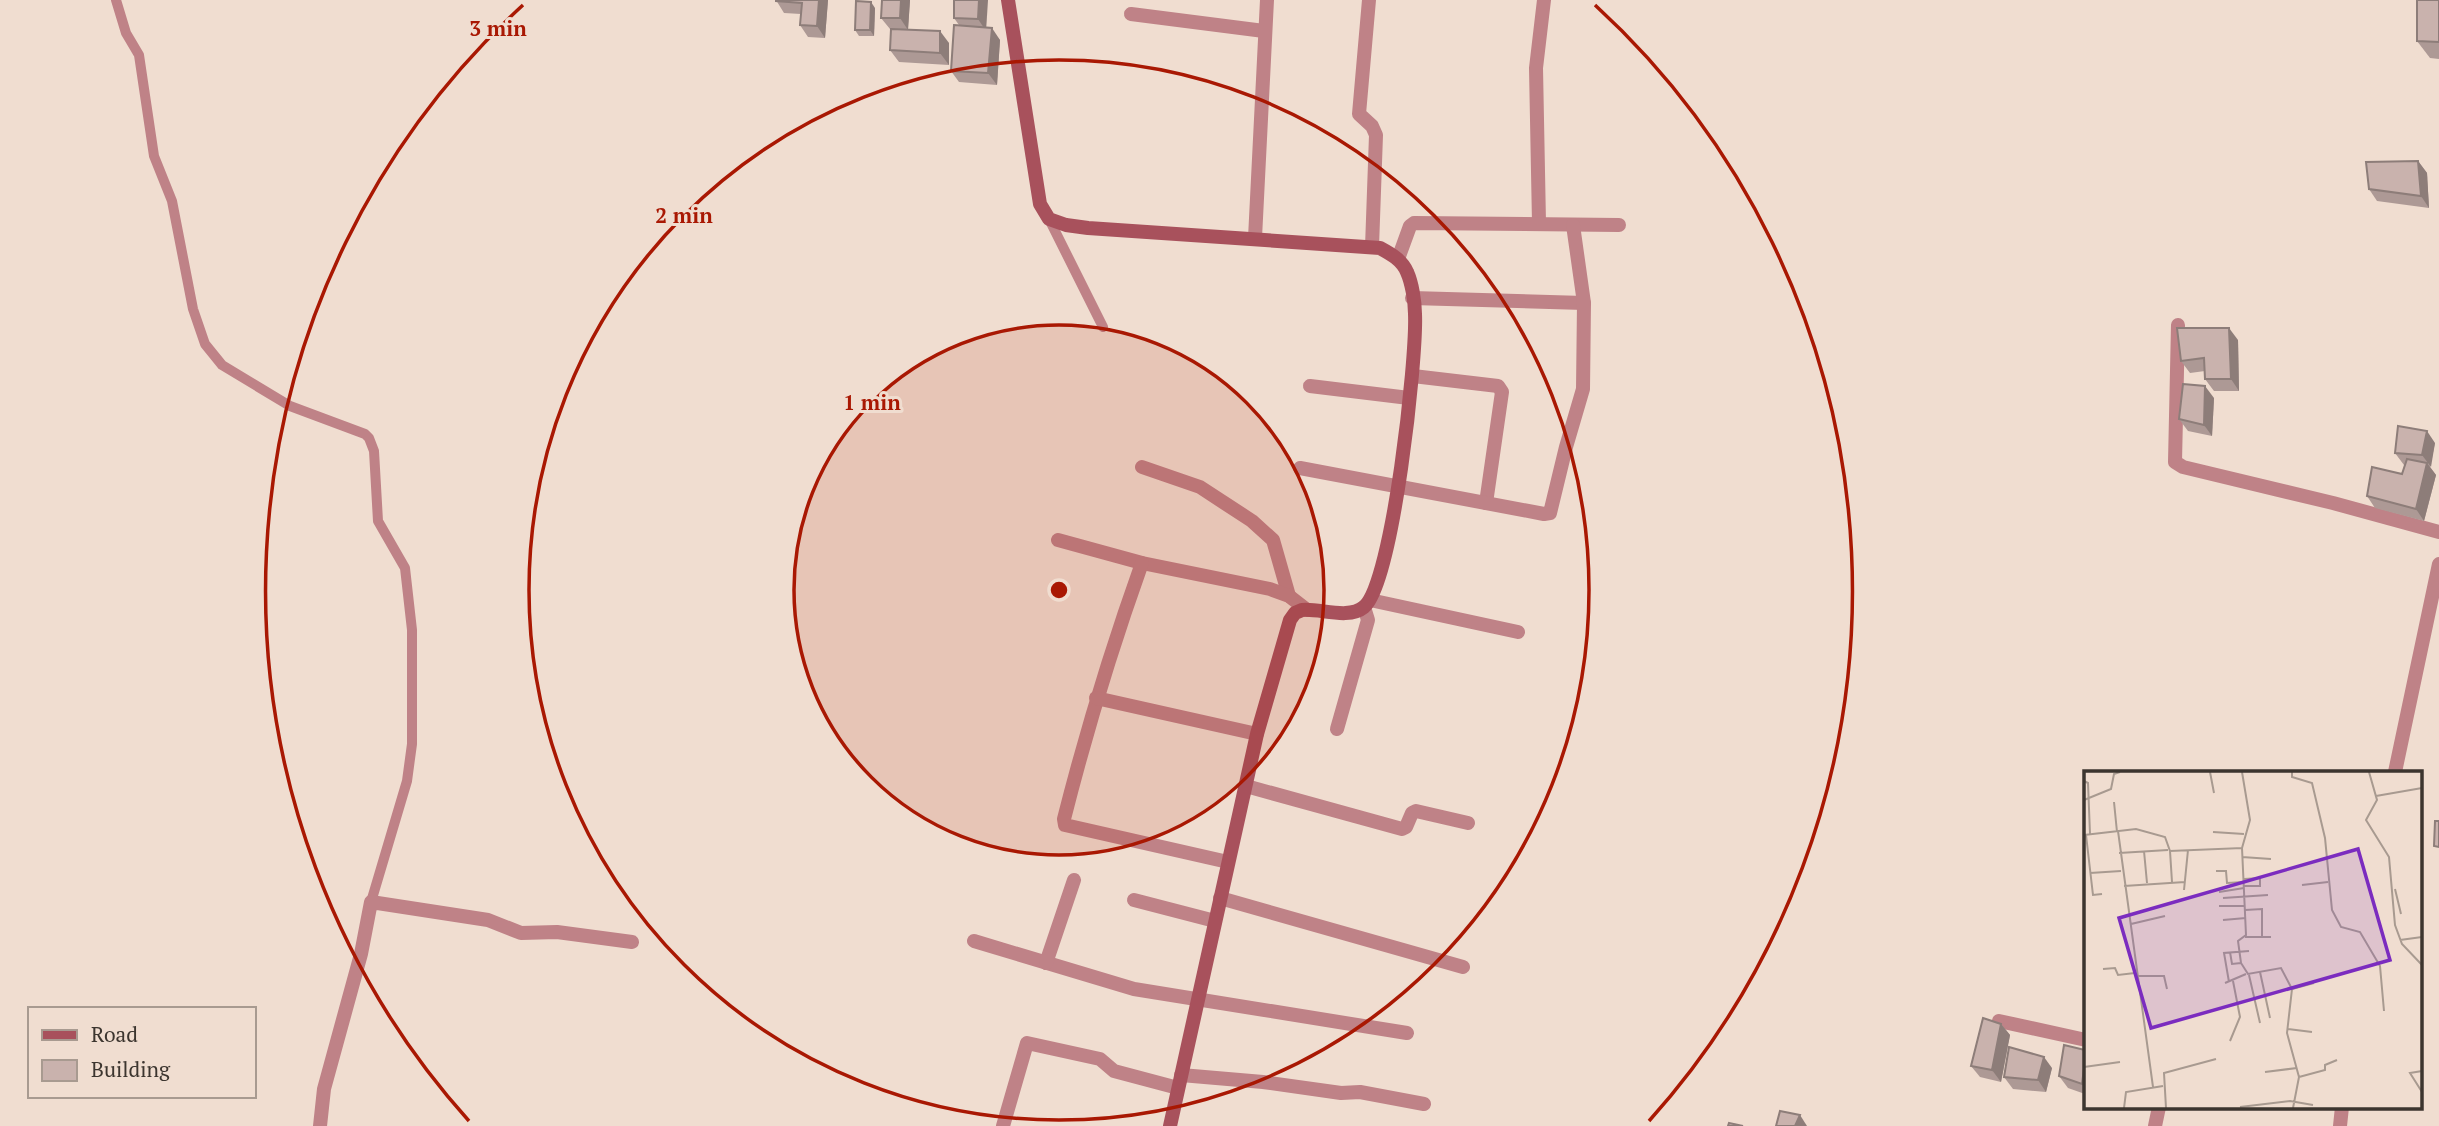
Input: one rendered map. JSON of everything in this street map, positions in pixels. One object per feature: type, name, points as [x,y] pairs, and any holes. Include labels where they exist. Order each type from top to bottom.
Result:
[{"type":"street","points":[[1008,0],[1040,204],[1049,219],[1088,228],[1380,248],[1398,260],[1409,276],[1415,313],[1413,376],[1398,486],[1382,571],[1367,603],[1368,620],[1337,729]]},
{"type":"street","points":[[1255,238],[1267,0]]},
{"type":"street","points":[[1369,0],[1359,114],[1372,125],[1376,135],[1372,247]]},
{"type":"street","points":[[1539,223],[1536,68],[1544,0]]},
{"type":"street","points":[[1131,14],[1264,31]]},
{"type":"street","points":[[1398,260],[1413,223],[1619,225]]},
{"type":"street","points":[[1300,468],[1550,513],[1583,389],[1584,303],[1573,225]]},
{"type":"street","points":[[1412,298],[1584,303]]},
{"type":"street","points":[[2178,325],[2175,462],[2183,467],[2439,532]]},
{"type":"street","points":[[1413,376],[1498,386],[1502,392],[1486,503]]},
{"type":"street","points":[[1310,386],[1409,398]]},
{"type":"street","points":[[1142,467],[1199,487],[1252,521],[1273,540],[1289,596]]},
{"type":"street","points":[[1058,540],[1142,563],[1270,589],[1289,596],[1307,610]]},
{"type":"street","points":[[1142,563],[1096,698],[1064,819],[1066,825],[1228,862]]},
{"type":"street","points":[[2395,771],[2439,564]]},
{"type":"street","points":[[1170,1126],[1257,734],[1290,620],[1295,613],[1307,610],[1350,613],[1367,603],[1518,632]]},
{"type":"street","points":[[1096,698],[1257,734]]},
{"type":"street","points":[[1246,786],[1402,829],[1416,811],[1468,823]]},
{"type":"street","points":[[1046,963],[1074,880]]},
{"type":"street","points":[[1220,898],[1463,967]]},
{"type":"street","points":[[1134,900],[1215,921]]},
{"type":"street","points":[[320,1126],[324,1089],[362,954],[373,902],[488,920],[521,933],[557,932],[632,942]]},
{"type":"street","points":[[974,942],[1134,989],[1407,1033]]},
{"type":"street","points":[[1999,1021],[2084,1040]]},
{"type":"street","points":[[1003,1126],[1027,1043],[1100,1059],[1114,1071],[1179,1081],[1264,1082],[1341,1093],[1360,1092],[1424,1104]]},
{"type":"street","points":[[2155,1126],[2159,1108]]},
{"type":"street","points":[[2340,1126],[2342,1108]]},
{"type":"lane","points":[[116,0],[126,33],[139,55],[155,156],[172,201],[193,309],[205,344],[222,365],[290,406],[359,431],[373,444],[378,522],[405,568],[412,630],[412,744],[407,781],[373,902]]},
{"type":"lane","points":[[1049,219],[1103,327]]},
{"type":"building","points":[[776,0],[819,0],[817,26],[800,25],[802,3]]},
{"type":"building","points":[[882,0],[901,0],[900,18],[881,18]]},
{"type":"building","points":[[954,0],[979,0],[978,19],[954,18]]},
{"type":"building","points":[[2417,0],[2439,0],[2439,42],[2417,41]]},
{"type":"building","points":[[856,1],[871,2],[870,30],[855,30]]},
{"type":"building","points":[[954,25],[992,28],[988,73],[951,71]]},
{"type":"building","points":[[891,29],[940,31],[940,53],[890,50]]},
{"type":"building","points":[[2418,161],[2421,196],[2369,189],[2366,162]]},
{"type":"building","points":[[2177,328],[2229,328],[2231,379],[2205,379],[2204,358],[2181,361]]},
{"type":"building","points":[[2183,384],[2205,386],[2204,425],[2179,419]]},
{"type":"building","points":[[2398,426],[2427,431],[2422,455],[2395,453]]},
{"type":"building","points":[[2407,459],[2427,463],[2416,509],[2367,496],[2372,467],[2402,474]]},
{"type":"building","points":[[2435,821],[2439,821],[2439,847],[2434,846]]},
{"type":"building","points":[[1983,1018],[2001,1024],[1992,1070],[1971,1066]]},
{"type":"building","points":[[2064,1045],[2084,1050],[2082,1084],[2059,1076]]},
{"type":"building","points":[[2009,1047],[2044,1057],[2038,1080],[2004,1077]]},
{"type":"building","points":[[1780,1111],[1800,1115],[1795,1126],[1776,1126]]}]
